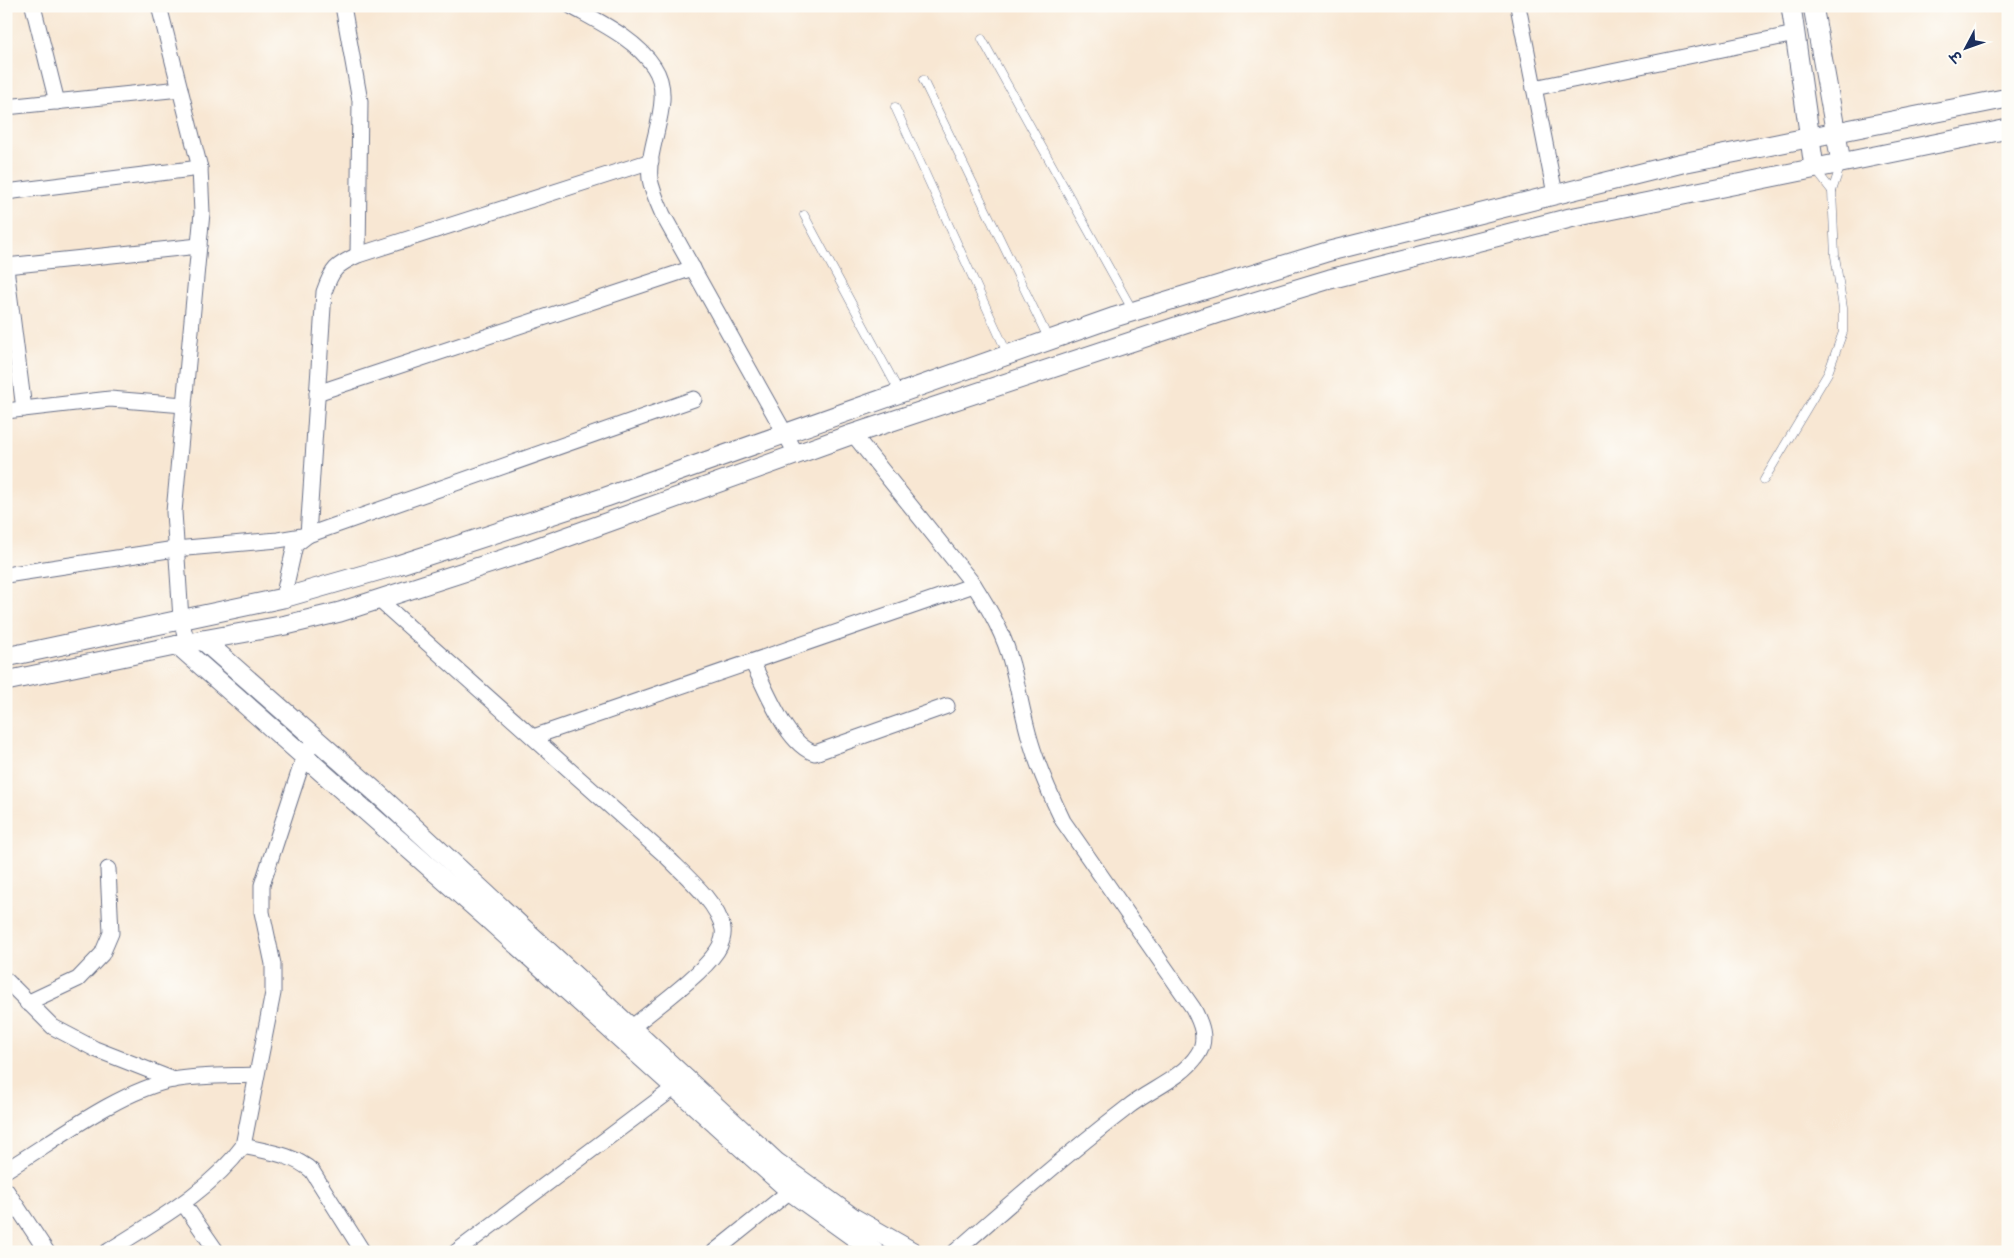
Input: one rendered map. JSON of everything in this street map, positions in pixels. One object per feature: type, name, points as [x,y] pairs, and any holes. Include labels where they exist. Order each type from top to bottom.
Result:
[{"type":"street","points":[[33,6],[58,102]]},
{"type":"street","points":[[159,6],[200,168],[202,214],[174,512],[180,619],[190,643],[304,757],[487,918],[674,1088],[790,1191],[875,1252]]},
{"type":"street","points":[[343,6],[360,101],[358,255]]},
{"type":"street","points":[[571,6],[609,28],[640,52],[654,67],[661,83],[661,98],[650,161],[650,178],[653,192],[662,215],[786,434],[796,455]]},
{"type":"street","points":[[1518,6],[1555,194]]},
{"type":"street","points":[[1792,6],[1814,167]]},
{"type":"street","points":[[1813,6],[1841,162]]},
{"type":"street","points":[[1534,88],[1795,34]]},
{"type":"street","points":[[6,107],[180,89]]},
{"type":"street","points":[[6,657],[283,598],[398,565],[606,498],[1133,311],[1330,251],[1682,163],[2008,98]]},
{"type":"street","points":[[6,681],[286,625],[340,612],[525,552],[853,434],[1199,319],[1330,278],[1570,218],[2008,129]]},
{"type":"street","points":[[283,598],[295,545],[308,535],[324,292],[330,274],[340,264],[358,255],[650,161]]},
{"type":"street","points":[[6,192],[200,168]]},
{"type":"street","points":[[24,409],[6,267],[199,246]]},
{"type":"street","points":[[318,393],[693,268]]},
{"type":"street","points":[[6,411],[110,399],[184,405]]},
{"type":"street","points":[[6,575],[175,550],[278,540],[308,535],[694,399]]},
{"type":"street","points":[[853,434],[974,586],[1001,632],[1012,663],[1031,745],[1060,814],[1194,1008],[1202,1026],[1204,1041],[1199,1054],[1188,1066],[1131,1104],[1090,1136],[955,1252]]},
{"type":"street","points":[[532,737],[974,586]]},
{"type":"street","points":[[378,599],[667,857],[700,890],[721,923],[722,940],[717,951],[702,968],[632,1028]]},
{"type":"street","points":[[190,643],[315,739],[384,799],[776,1162],[852,1217],[913,1252]]},
{"type":"street","points":[[752,662],[794,740],[807,751],[815,753],[947,706]]},
{"type":"street","points":[[107,1252],[183,1203],[230,1164],[243,1146],[273,993],[273,964],[262,912],[262,885],[304,757],[315,739]]},
{"type":"street","points":[[27,1003],[78,979],[102,954],[111,933],[108,869]]},
{"type":"street","points":[[6,980],[53,1027],[94,1049],[174,1080]]},
{"type":"street","points":[[6,1170],[127,1096],[174,1080],[256,1074]]},
{"type":"street","points":[[456,1252],[674,1088]]},
{"type":"street","points":[[243,1146],[286,1156],[302,1162],[312,1171],[363,1252]]},
{"type":"street","points":[[6,1190],[47,1252]]},
{"type":"street","points":[[714,1252],[790,1191]]},
{"type":"street","points":[[183,1203],[217,1252]]},
{"type":"lane","points":[[982,39],[1133,311]]},
{"type":"lane","points":[[923,80],[1049,340]]},
{"type":"lane","points":[[894,107],[1008,355]]},
{"type":"lane","points":[[1764,480],[1828,373],[1843,332],[1843,308],[1835,256],[1832,191],[1841,162]]},
{"type":"lane","points":[[1814,167],[1832,191]]},
{"type":"lane","points":[[804,215],[900,393]]}]
